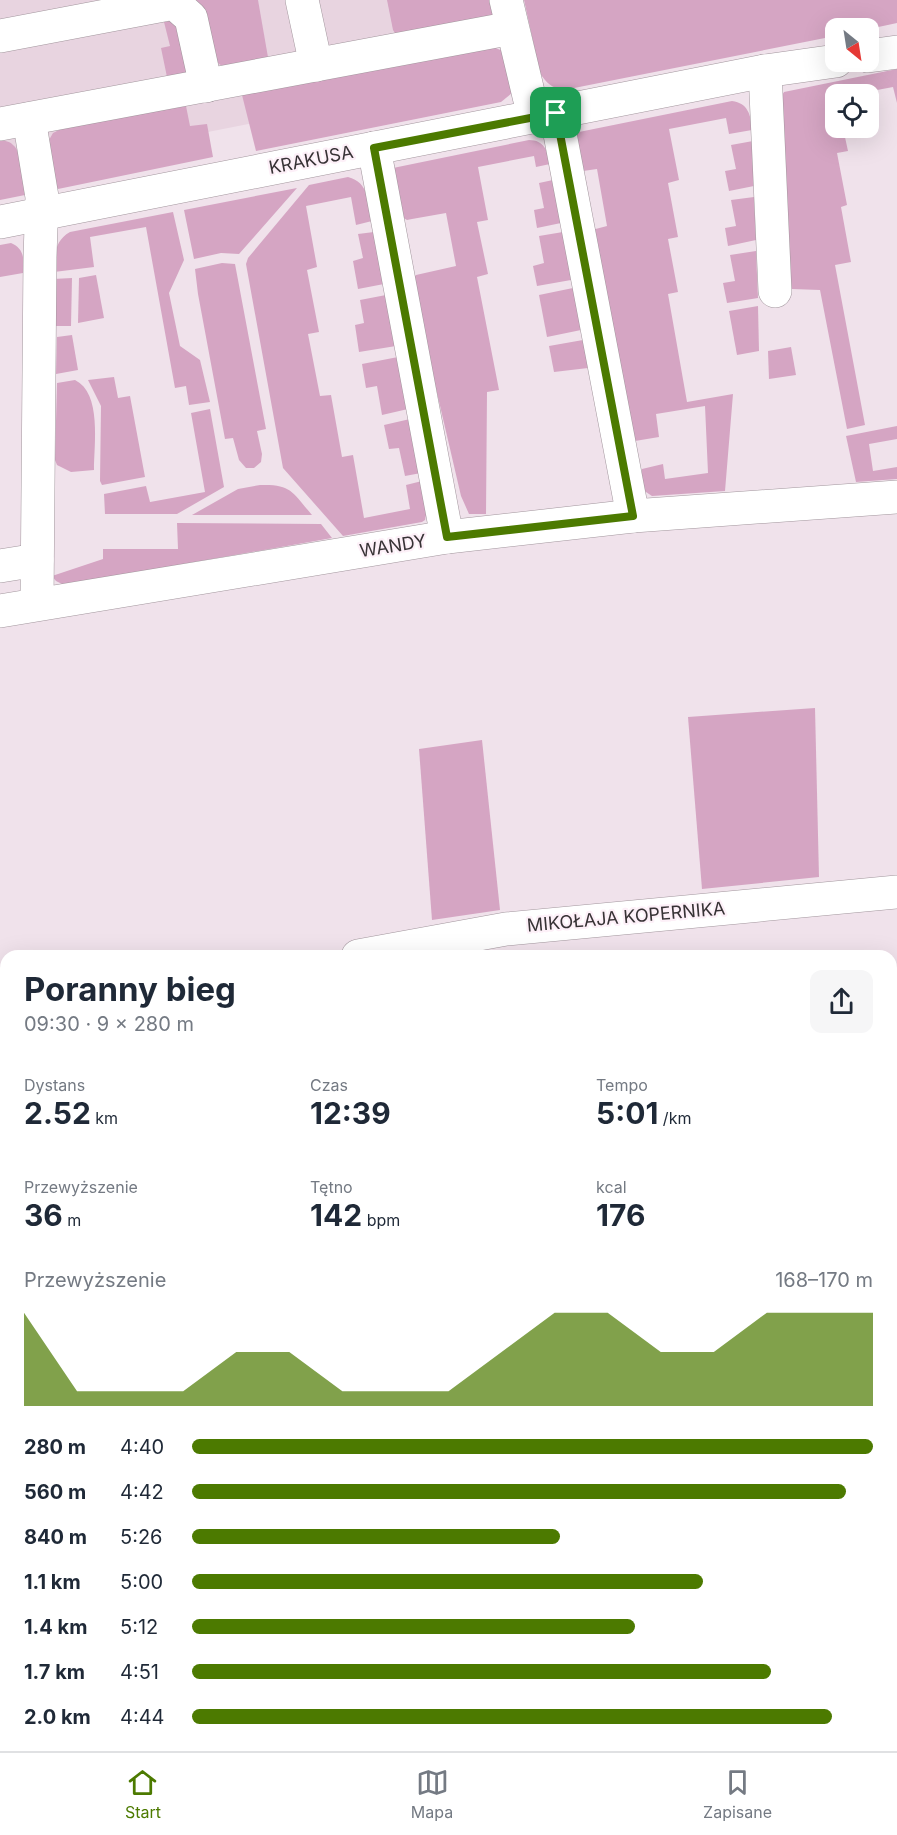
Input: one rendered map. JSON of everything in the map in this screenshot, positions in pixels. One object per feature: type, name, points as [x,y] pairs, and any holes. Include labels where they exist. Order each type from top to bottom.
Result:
[{"type":"street","points":[[302,0],[316,65]]},
{"type":"street","points":[[0,36],[174,3],[191,18],[206,86]]},
{"type":"street","points":[[37,604],[42,196],[14,122],[316,65],[509,14],[545,115],[633,516]]},
{"type":"street","points":[[879,54],[897,52]]},
{"type":"street","name":"KRAKUSA","points":[[0,222],[765,72],[825,63]]},
{"type":"street","points":[[765,72],[775,291]]},
{"type":"street","points":[[374,148],[447,537]]},
{"type":"street","name":"WANDY","points":[[0,611],[447,537],[633,516],[897,497]]},
{"type":"street","points":[[0,566],[37,560]]},
{"type":"street","name":"MIKOŁAJA KOPERNIKA","points":[[391,950],[506,929],[897,892]]},
{"type":"shaded area","points":[[0,0],[477,0],[497,75],[0,173]]},
{"type":"shaded area","points":[[190,0],[258,0],[269,63],[223,67],[217,62]]},
{"type":"shaded area","points":[[387,0],[500,0],[494,16],[397,36],[393,30]]},
{"type":"shaded area","points":[[524,0],[897,0],[897,23],[879,27],[879,18],[825,18],[825,38],[564,90],[550,84],[540,73]]},
{"type":"shaded area","points":[[164,22],[175,23],[187,73],[167,77],[161,48],[170,46]]},
{"type":"shaded area","points":[[493,47],[503,51],[512,93],[501,102],[256,151],[242,95]]},
{"type":"shaded area","points":[[897,69],[897,103],[893,87],[879,90],[879,84],[825,84],[825,138],[845,138],[848,151],[837,153],[847,205],[841,207],[851,262],[835,265],[865,425],[847,429],[820,290],[792,289],[784,285],[781,97],[784,92]]},
{"type":"shaded area","points":[[732,101],[742,104],[748,111],[752,130],[729,134],[726,118],[669,129],[679,180],[668,183],[678,237],[668,239],[678,292],[668,294],[687,402],[733,394],[725,491],[652,496],[643,490],[642,469],[663,464],[665,479],[708,473],[705,406],[656,414],[659,437],[635,441],[588,231],[607,226],[597,169],[576,172],[574,133]]},
{"type":"shaded area","points":[[186,106],[190,126],[207,124],[213,157],[58,189],[53,184],[49,140],[53,133],[63,128]]},
{"type":"shaded area","points":[[0,140],[12,144],[19,154],[25,177],[25,195],[0,200]]},
{"type":"shaded area","points":[[529,140],[542,144],[550,164],[536,167],[534,156],[478,167],[488,220],[477,222],[488,274],[477,277],[499,390],[487,392],[486,514],[469,514],[461,496],[411,281],[416,275],[456,266],[446,213],[407,220],[402,217],[393,168]]},
{"type":"shaded area","points":[[753,141],[754,186],[729,191],[725,171],[736,169],[731,145]]},
{"type":"shaded area","points":[[348,177],[360,184],[367,194],[372,221],[356,225],[351,197],[306,206],[317,267],[307,270],[319,332],[308,334],[320,396],[331,395],[342,457],[353,455],[364,518],[410,509],[406,485],[422,481],[426,515],[422,522],[343,536],[283,468],[246,264],[248,258],[309,185]]},
{"type":"shaded area","points":[[553,180],[561,223],[537,228],[534,210],[544,208],[539,183]]},
{"type":"shaded area","points":[[297,188],[239,254],[221,253],[194,259],[184,210]]},
{"type":"shaded area","points":[[754,197],[756,240],[728,246],[725,228],[736,226],[731,200]]},
{"type":"shaded area","points":[[173,212],[184,260],[169,293],[180,346],[200,360],[210,402],[189,405],[186,386],[175,388],[146,227],[90,237],[94,267],[54,272],[58,244],[70,232]]},
{"type":"shaded area","points":[[374,232],[384,284],[358,289],[353,261],[363,258],[358,234]]},
{"type":"shaded area","points":[[563,232],[571,280],[537,286],[533,266],[544,263],[539,236]]},
{"type":"shaded area","points":[[11,243],[16,245],[21,252],[23,273],[0,277],[0,245]]},
{"type":"shaded area","points":[[756,251],[758,298],[727,303],[723,283],[735,281],[730,255]]},
{"type":"shaded area","points":[[222,263],[235,264],[266,429],[257,431],[262,454],[261,462],[254,468],[246,468],[239,460],[233,438],[225,439],[198,294],[195,269]]},
{"type":"shaded area","points":[[96,275],[104,318],[78,323],[79,278]]},
{"type":"shaded area","points":[[72,278],[71,326],[54,326],[53,279]]},
{"type":"shaded area","points":[[573,288],[581,330],[547,337],[539,295]]},
{"type":"shaded area","points":[[386,295],[396,346],[359,352],[355,325],[364,323],[360,300]]},
{"type":"shaded area","points":[[758,306],[759,351],[737,355],[729,311]]},
{"type":"shaded area","points":[[72,335],[78,370],[56,374],[57,337]]},
{"type":"shaded area","points":[[583,340],[588,368],[554,372],[549,346]]},
{"type":"shaded area","points":[[791,347],[796,375],[769,379],[768,351]]},
{"type":"shaded area","points":[[398,357],[408,409],[382,415],[377,386],[366,388],[362,364]]},
{"type":"shaded area","points":[[114,377],[118,398],[130,396],[145,477],[102,485],[100,481],[101,406],[88,380]]},
{"type":"shaded area","points":[[75,380],[84,387],[93,408],[95,420],[94,470],[71,472],[57,465],[55,460],[57,383]]},
{"type":"shaded area","points":[[210,409],[224,487],[177,514],[105,514],[104,494],[146,486],[150,502],[205,492],[191,413]]},
{"type":"shaded area","points":[[410,419],[421,473],[405,476],[399,448],[389,449],[384,425]]},
{"type":"shaded area","points":[[897,426],[897,439],[869,444],[873,471],[897,467],[897,479],[856,482],[846,436]]},
{"type":"shaded area","points":[[260,485],[285,488],[295,495],[312,515],[192,515],[238,489]]},
{"type":"shaded area","points":[[177,523],[321,524],[332,538],[69,584],[68,587],[56,581],[52,576],[103,559],[103,549],[178,549]]},
{"type":"shaded area","points":[[815,708],[819,877],[702,889],[688,717]]},
{"type":"shaded area","points":[[482,740],[500,910],[432,920],[419,749]]},
{"type":"route","points":[[556,113],[633,516],[447,537],[374,148],[556,113]]}]
